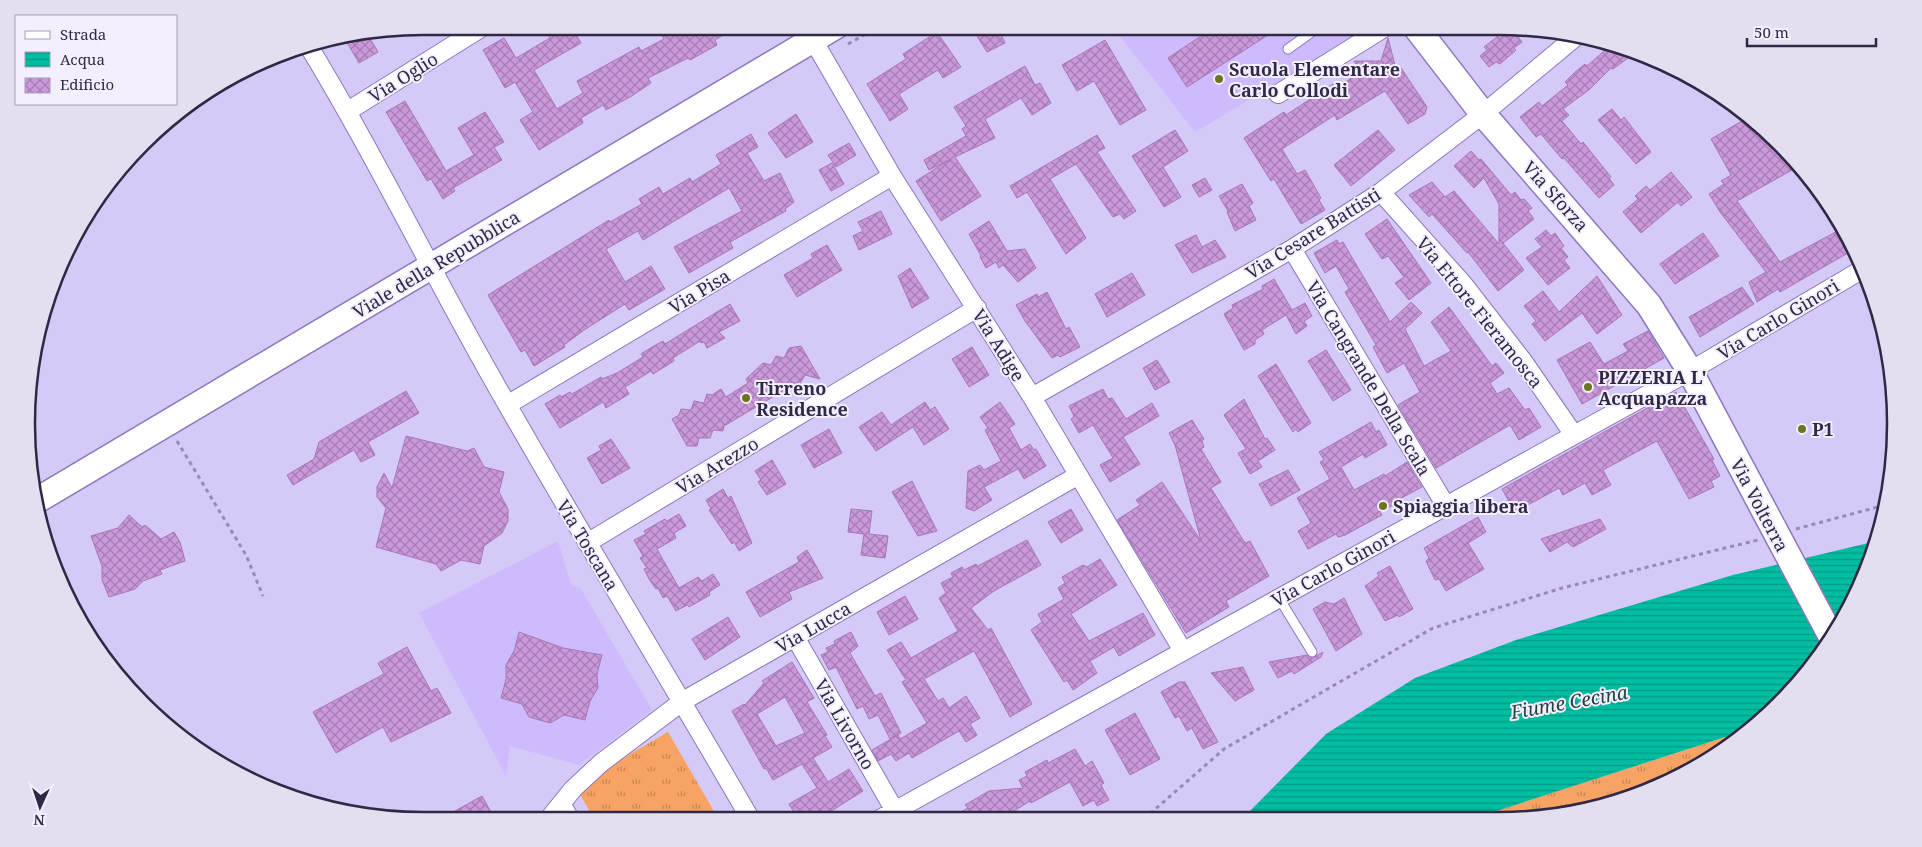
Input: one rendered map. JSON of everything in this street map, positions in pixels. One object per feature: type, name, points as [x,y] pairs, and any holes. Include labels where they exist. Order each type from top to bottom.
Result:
[{"type":"street","name":"Via Oglio","points":[[348,111],[470,35]]},
{"type":"street","name":"Viale della Repubblica","points":[[42,498],[431,266],[806,35]]},
{"type":"street","name":"Via Adige","points":[[810,35],[892,176],[1032,397],[1077,476],[1183,651]]},
{"type":"street","points":[[1278,94],[1372,35]]},
{"type":"street","name":"Via Sforza","points":[[1422,35],[1483,114],[1650,305],[1690,371]]},
{"type":"street","name":"Via Cesare Battisti","points":[[1032,397],[1292,249],[1381,192],[1483,114],[1570,41]]},
{"type":"street","name":"Via Toscana","points":[[312,52],[348,111],[431,266],[439,285],[507,405],[586,543],[682,701],[746,812]]},
{"type":"street","name":"Via Pisa","points":[[507,405],[892,176]]},
{"type":"street","name":"Via Ettore Fieramosca","points":[[1381,192],[1464,285],[1523,362],[1574,435]]},
{"type":"street","name":"Via Cangrande Della Scala","points":[[1292,249],[1446,506]]},
{"type":"street","name":"Via Carlo Ginori","points":[[892,812],[1690,371],[1856,273]]},
{"type":"street","name":"Via Arezzo","points":[[586,543],[977,308]]},
{"type":"street","name":"Via Volterra","points":[[1690,371],[1777,539],[1828,630]]},
{"type":"street","name":"Via Lucca","points":[[554,812],[573,789],[601,763],[682,701],[1077,476]]},
{"type":"street","name":"Via Livorno","points":[[795,637],[885,812]]},
{"type":"lane","points":[[1288,50],[1308,35]]},
{"type":"lane","points":[[1279,598],[1312,652]]},
{"type":"lane","points":[[564,800],[571,812]]},
{"type":"path","points":[[177,441],[246,555],[263,596]]},
{"type":"path","points":[[1151,812],[1224,749],[1433,628],[1562,588],[1758,540],[1777,539],[1785,526],[1787,531],[1878,507]]},
{"type":"shaded area","name":"Scuola Elementare Carlo Collodi","points":[[1119,35],[1358,35],[1195,132]]},
{"type":"shaded area","points":[[558,541],[571,585],[581,589],[652,710],[579,765],[510,746],[506,776],[419,613]]},
{"type":"green space","points":[[668,732],[714,812],[590,812],[575,786]]},
{"type":"green space","points":[[1725,737],[1726,738],[1693,760],[1670,772],[1599,799],[1549,809],[1494,812]]},
{"type":"water","name":"Fiume Cecina","points":[[1868,543],[1847,595],[1835,618],[1807,660],[1791,680],[1755,716],[1728,737],[1494,812],[1249,812],[1326,734],[1415,678],[1516,640],[1733,575]]},
{"type":"building","points":[[548,35],[576,35],[581,43],[534,70],[557,109],[583,93],[577,81],[639,47],[641,51],[664,39],[662,35],[724,35],[715,40],[717,45],[690,60],[688,58],[648,78],[651,83],[630,97],[606,110],[603,105],[581,118],[583,123],[539,150],[520,120],[533,112],[515,82],[505,88],[483,50],[504,38],[516,58],[550,38]]},
{"type":"building","points":[[932,35],[939,35],[961,67],[943,78],[938,70],[899,94],[908,109],[890,121],[867,84],[906,59],[903,54]]},
{"type":"building","points":[[976,35],[1001,35],[1005,43],[987,52]]},
{"type":"building","points":[[1202,35],[1268,35],[1187,87],[1168,58]]},
{"type":"building","points":[[1499,35],[1517,36],[1522,42],[1500,64],[1496,62],[1489,67],[1480,56],[1487,50],[1484,47]]},
{"type":"building","points":[[370,38],[378,52],[359,63],[347,42]]},
{"type":"building","points":[[1388,38],[1396,69],[1401,68],[1427,107],[1425,114],[1408,124],[1385,91],[1337,120],[1335,115],[1282,149],[1297,174],[1305,170],[1321,198],[1319,200],[1325,210],[1301,224],[1274,179],[1271,181],[1244,138],[1284,112],[1286,115],[1333,84],[1336,88],[1361,72],[1354,61],[1381,61]]},
{"type":"building","points":[[1105,40],[1146,110],[1120,125],[1094,81],[1077,91],[1062,65]]},
{"type":"building","points":[[1605,50],[1628,58],[1613,69],[1611,68],[1590,89],[1563,109],[1569,115],[1562,121],[1581,144],[1583,142],[1611,177],[1609,178],[1614,185],[1599,198],[1541,134],[1536,137],[1520,117],[1539,102],[1542,106],[1568,85],[1565,82],[1575,72],[1585,64],[1587,66]]},
{"type":"building","points":[[1025,66],[1035,85],[1040,83],[1051,103],[1032,115],[1021,98],[985,119],[995,138],[955,157],[981,196],[941,221],[916,181],[949,160],[929,170],[924,160],[966,136],[962,129],[966,126],[954,107]]},
{"type":"building","points":[[405,101],[446,171],[474,155],[458,128],[485,112],[504,142],[494,147],[502,160],[453,188],[455,191],[443,199],[431,179],[427,181],[386,112]]},
{"type":"building","points":[[1612,109],[1621,120],[1624,117],[1651,152],[1636,164],[1598,120]]},
{"type":"building","points":[[796,114],[813,142],[786,158],[768,133]]},
{"type":"building","points":[[1742,121],[1793,169],[1737,201],[1780,262],[1836,232],[1848,253],[1780,292],[1778,289],[1757,302],[1749,282],[1766,272],[1720,212],[1709,194],[1724,184],[1721,181],[1731,175],[1711,139]]},
{"type":"building","points":[[1175,130],[1188,151],[1163,167],[1181,197],[1164,207],[1132,156]]},
{"type":"building","points":[[1378,130],[1395,150],[1351,186],[1334,165]]},
{"type":"building","points":[[751,134],[758,147],[747,153],[764,181],[780,173],[794,202],[785,209],[786,211],[730,242],[733,248],[689,273],[674,247],[742,211],[729,188],[643,240],[638,231],[606,249],[625,282],[651,266],[665,289],[629,310],[625,304],[584,330],[564,345],[565,347],[534,366],[525,350],[521,352],[488,295],[609,220],[610,222],[642,204],[639,199],[659,187],[663,194],[690,178],[692,182],[721,164],[716,155]]},
{"type":"building","points":[[1097,135],[1105,148],[1097,152],[1136,211],[1124,219],[1120,214],[1113,217],[1076,164],[1050,179],[1086,238],[1066,254],[1027,192],[1017,198],[1010,186]]},
{"type":"building","points":[[849,143],[856,155],[836,167],[828,155]]},
{"type":"building","points":[[1471,151],[1479,160],[1481,159],[1511,195],[1515,192],[1521,200],[1524,199],[1532,208],[1528,211],[1534,219],[1503,243],[1524,270],[1498,291],[1468,252],[1432,214],[1429,217],[1409,195],[1432,182],[1445,197],[1454,191],[1499,244],[1499,204],[1484,178],[1474,188],[1454,166]]},
{"type":"building","points":[[832,163],[844,184],[831,191],[819,170]]},
{"type":"building","points":[[1671,172],[1692,197],[1681,206],[1678,202],[1641,233],[1623,212],[1638,199],[1635,196],[1646,186],[1650,190]]},
{"type":"building","points":[[1205,178],[1212,190],[1199,197],[1192,185]]},
{"type":"building","points":[[1242,184],[1253,203],[1249,206],[1256,220],[1235,231],[1228,211],[1219,196]]},
{"type":"building","points":[[881,211],[892,234],[859,250],[853,236],[863,231],[858,222]]},
{"type":"building","points":[[1387,219],[1431,283],[1409,300],[1395,283],[1404,277],[1388,256],[1382,259],[1365,234]]},
{"type":"building","points":[[989,221],[1007,251],[1025,249],[1036,268],[1018,282],[1003,265],[999,268],[996,262],[986,268],[969,234]]},
{"type":"building","points":[[1546,230],[1551,236],[1555,233],[1564,246],[1561,248],[1568,257],[1564,260],[1570,268],[1548,285],[1526,258],[1542,247],[1535,239]]},
{"type":"building","points":[[1703,233],[1719,256],[1675,284],[1660,264]]},
{"type":"building","points":[[1196,235],[1202,247],[1215,240],[1226,257],[1192,273],[1175,245]]},
{"type":"building","points":[[1337,240],[1339,244],[1343,242],[1390,322],[1411,302],[1422,313],[1405,329],[1424,366],[1451,351],[1431,322],[1449,307],[1492,366],[1496,363],[1504,373],[1490,383],[1497,394],[1509,388],[1525,410],[1529,408],[1541,427],[1519,440],[1510,425],[1436,468],[1398,405],[1420,392],[1404,363],[1387,373],[1373,347],[1376,345],[1345,292],[1349,289],[1336,266],[1325,273],[1314,253]]},
{"type":"building","points":[[827,245],[842,270],[797,297],[784,275],[813,258],[811,254]]},
{"type":"building","points":[[910,268],[929,298],[912,308],[898,276]]},
{"type":"building","points":[[1132,273],[1145,295],[1107,317],[1095,294]]},
{"type":"building","points":[[1597,276],[1622,315],[1597,334],[1582,313],[1545,341],[1532,324],[1536,321],[1524,306],[1543,291],[1559,312]]},
{"type":"building","points":[[1274,279],[1292,310],[1305,303],[1312,316],[1304,321],[1307,326],[1296,334],[1286,315],[1262,330],[1264,334],[1255,340],[1255,344],[1244,350],[1224,314],[1233,308],[1232,305],[1263,289],[1262,286]]},
{"type":"building","points":[[1742,287],[1754,304],[1700,337],[1689,317]]},
{"type":"building","points":[[1047,292],[1066,329],[1069,327],[1080,347],[1060,357],[1058,355],[1052,358],[1025,321],[1016,305],[1037,294],[1038,297]]},
{"type":"building","points":[[730,304],[740,321],[719,332],[725,338],[707,348],[704,342],[701,343],[700,341],[673,358],[674,361],[653,374],[651,371],[625,387],[629,394],[606,408],[603,402],[560,428],[545,404],[560,395],[561,397],[570,392],[572,394],[601,377],[602,379],[617,373],[643,357],[641,354],[652,347],[663,341],[665,344]]},
{"type":"building","points":[[1648,331],[1664,358],[1582,404],[1557,360],[1590,342],[1604,364],[1628,351],[1623,344]]},
{"type":"building","points":[[801,346],[820,379],[805,375],[799,385],[791,382],[786,392],[781,392],[724,426],[723,431],[713,430],[710,438],[699,438],[697,446],[687,446],[672,419],[679,415],[681,409],[691,410],[694,401],[704,403],[707,394],[712,395],[721,389],[726,397],[748,383],[746,379],[763,363],[771,365],[776,356],[784,358],[789,348]]},
{"type":"building","points":[[972,347],[989,375],[969,387],[952,359]]},
{"type":"building","points":[[1326,350],[1351,390],[1333,401],[1308,361]]},
{"type":"building","points":[[1157,360],[1170,382],[1155,390],[1143,368]]},
{"type":"building","points":[[1276,364],[1311,423],[1298,432],[1296,429],[1293,432],[1258,376]]},
{"type":"building","points":[[1103,389],[1108,399],[1112,398],[1126,419],[1152,403],[1159,416],[1123,437],[1140,464],[1110,482],[1100,465],[1113,458],[1093,425],[1079,433],[1071,419],[1074,416],[1069,406]]},
{"type":"building","points":[[406,391],[419,413],[368,442],[375,455],[361,462],[354,450],[293,485],[287,475],[314,459],[319,442]]},
{"type":"building","points":[[1676,392],[1714,459],[1712,460],[1720,476],[1711,481],[1714,487],[1689,499],[1657,441],[1603,470],[1611,485],[1592,495],[1585,483],[1563,495],[1559,488],[1515,512],[1502,489]]},
{"type":"building","points":[[1244,399],[1265,439],[1267,438],[1275,450],[1258,461],[1262,467],[1250,474],[1238,453],[1246,449],[1224,415]]},
{"type":"building","points":[[925,402],[930,410],[935,407],[949,429],[924,445],[913,427],[876,451],[859,427],[882,412],[891,425]]},
{"type":"building","points":[[1000,402],[1015,424],[1009,428],[1021,450],[1030,444],[1034,450],[1036,449],[1046,466],[1024,479],[1018,469],[984,487],[992,500],[974,511],[966,508],[968,471],[980,465],[984,470],[1001,461],[985,430],[988,428],[980,417]]},
{"type":"building","points":[[1192,420],[1204,439],[1202,441],[1204,447],[1201,449],[1221,482],[1211,488],[1245,543],[1250,541],[1269,576],[1226,601],[1229,607],[1186,633],[1117,520],[1140,505],[1136,500],[1162,482],[1201,541],[1175,445],[1169,433]]},
{"type":"building","points":[[1371,422],[1376,432],[1379,430],[1387,445],[1365,458],[1363,454],[1341,467],[1354,490],[1384,474],[1385,476],[1407,462],[1422,487],[1392,503],[1393,505],[1380,512],[1382,515],[1345,535],[1338,537],[1336,534],[1308,549],[1298,531],[1311,523],[1297,498],[1330,479],[1320,462],[1324,460],[1319,452]]},
{"type":"building","points":[[829,429],[842,453],[814,468],[801,445]]},
{"type":"building","points":[[406,436],[467,451],[474,448],[484,467],[504,472],[499,492],[508,509],[508,521],[502,533],[484,546],[480,564],[461,560],[441,571],[436,564],[376,547],[386,508],[377,497],[377,487],[384,473],[392,488]]},
{"type":"building","points":[[611,439],[630,468],[602,484],[587,458],[601,450],[599,446]]},
{"type":"building","points":[[772,460],[786,484],[767,495],[758,482],[761,480],[755,471]]},
{"type":"building","points":[[1288,470],[1300,490],[1271,506],[1259,484]]},
{"type":"building","points":[[912,481],[937,531],[918,536],[892,492]]},
{"type":"building","points":[[723,489],[728,498],[731,496],[752,543],[739,551],[734,542],[732,544],[709,510],[711,509],[706,500]]},
{"type":"building","points":[[851,509],[872,511],[869,534],[888,536],[885,558],[861,555],[864,534],[848,532]]},
{"type":"building","points":[[1071,509],[1083,530],[1061,543],[1048,522]]},
{"type":"building","points":[[679,514],[686,526],[674,533],[676,538],[657,549],[679,588],[698,577],[702,581],[713,574],[720,585],[709,592],[710,595],[689,607],[687,605],[676,611],[667,596],[663,598],[658,588],[656,589],[649,579],[644,569],[647,568],[640,558],[643,556],[634,540],[646,534],[644,531],[665,519],[667,521]]},
{"type":"building","points":[[129,515],[142,527],[145,525],[161,539],[174,532],[180,542],[185,561],[160,570],[162,574],[143,581],[135,589],[109,597],[102,580],[102,566],[91,536],[118,528]]},
{"type":"building","points":[[1478,517],[1486,532],[1468,543],[1484,569],[1446,591],[1439,579],[1435,580],[1426,561],[1429,558],[1424,548]]},
{"type":"building","points":[[1600,519],[1606,529],[1573,547],[1567,542],[1550,552],[1541,539]]},
{"type":"building","points":[[1027,540],[1041,565],[994,591],[971,608],[988,630],[991,628],[1032,704],[1010,717],[974,651],[924,679],[938,701],[943,698],[949,708],[966,696],[980,718],[970,724],[977,735],[966,742],[959,731],[912,758],[909,753],[896,761],[891,754],[878,761],[872,750],[898,735],[900,739],[927,723],[902,682],[906,680],[887,650],[901,642],[911,658],[958,631],[939,598],[946,593],[941,583],[953,577],[951,573],[962,567],[964,570],[976,564],[978,566]]},
{"type":"building","points":[[807,550],[823,578],[789,592],[792,599],[760,617],[746,592],[799,562],[797,557]]},
{"type":"building","points":[[1100,559],[1117,585],[1071,614],[1089,641],[1143,613],[1155,635],[1119,656],[1114,647],[1090,661],[1097,673],[1073,690],[1067,680],[1064,682],[1031,630],[1042,622],[1038,614],[1064,599],[1058,588],[1065,583],[1062,577],[1083,565],[1087,567]]},
{"type":"building","points":[[1390,566],[1413,609],[1399,617],[1398,615],[1385,621],[1365,586],[1379,576],[1377,573]]},
{"type":"building","points":[[905,596],[918,619],[889,635],[877,612]]},
{"type":"building","points":[[1344,598],[1362,634],[1336,651],[1313,609],[1325,602],[1334,604]]},
{"type":"building","points":[[728,617],[740,637],[705,660],[692,639]]},
{"type":"building","points":[[519,632],[563,648],[602,655],[597,674],[598,688],[590,701],[585,720],[564,715],[550,723],[529,717],[522,704],[501,698],[506,679],[506,665],[514,651]]},
{"type":"building","points":[[851,632],[858,646],[850,653],[875,696],[881,693],[901,733],[890,739],[878,715],[869,719],[863,706],[857,709],[836,667],[829,670],[821,655],[828,652],[826,648],[835,644],[834,641]]},
{"type":"building","points":[[407,647],[431,691],[437,688],[451,713],[391,742],[383,727],[336,753],[313,712],[384,674],[378,663]]},
{"type":"building","points":[[1323,652],[1321,657],[1294,674],[1292,671],[1278,678],[1269,662],[1307,655],[1313,658]]},
{"type":"building","points":[[792,662],[814,698],[807,702],[832,747],[813,758],[828,782],[849,769],[863,791],[830,812],[794,812],[789,804],[817,788],[802,764],[773,780],[766,768],[764,769],[732,711],[745,705],[764,683],[762,681]],"holes":[[[785,697],[805,733],[776,746],[757,714]]]},
{"type":"building","points":[[1243,667],[1254,690],[1235,701],[1211,673]]},
{"type":"building","points":[[1179,682],[1185,682],[1218,742],[1203,749],[1192,728],[1187,731],[1179,716],[1175,718],[1161,692]]},
{"type":"building","points":[[1135,713],[1160,759],[1130,775],[1105,730]]},
{"type":"building","points":[[1075,749],[1085,766],[1092,761],[1104,783],[1101,785],[1109,800],[1097,806],[1094,800],[1083,806],[1070,782],[1031,803],[1030,801],[1012,812],[961,812],[968,808],[965,805],[989,791],[1023,788],[1019,780],[1027,776],[1025,772],[1047,760],[1048,763]]},
{"type":"building","points":[[482,796],[491,812],[453,812]]},
{"type":"place","name":"Scuola Elementare Carlo Collodi","points":[[1219,79]]},
{"type":"place","name":"PIZZERIA L' Acquapazza","points":[[1588,387]]},
{"type":"place","name":"Tirreno Residence","points":[[746,398]]},
{"type":"place","name":"P1","points":[[1802,429]]},
{"type":"place","name":"Spiaggia libera","points":[[1383,506]]}]
